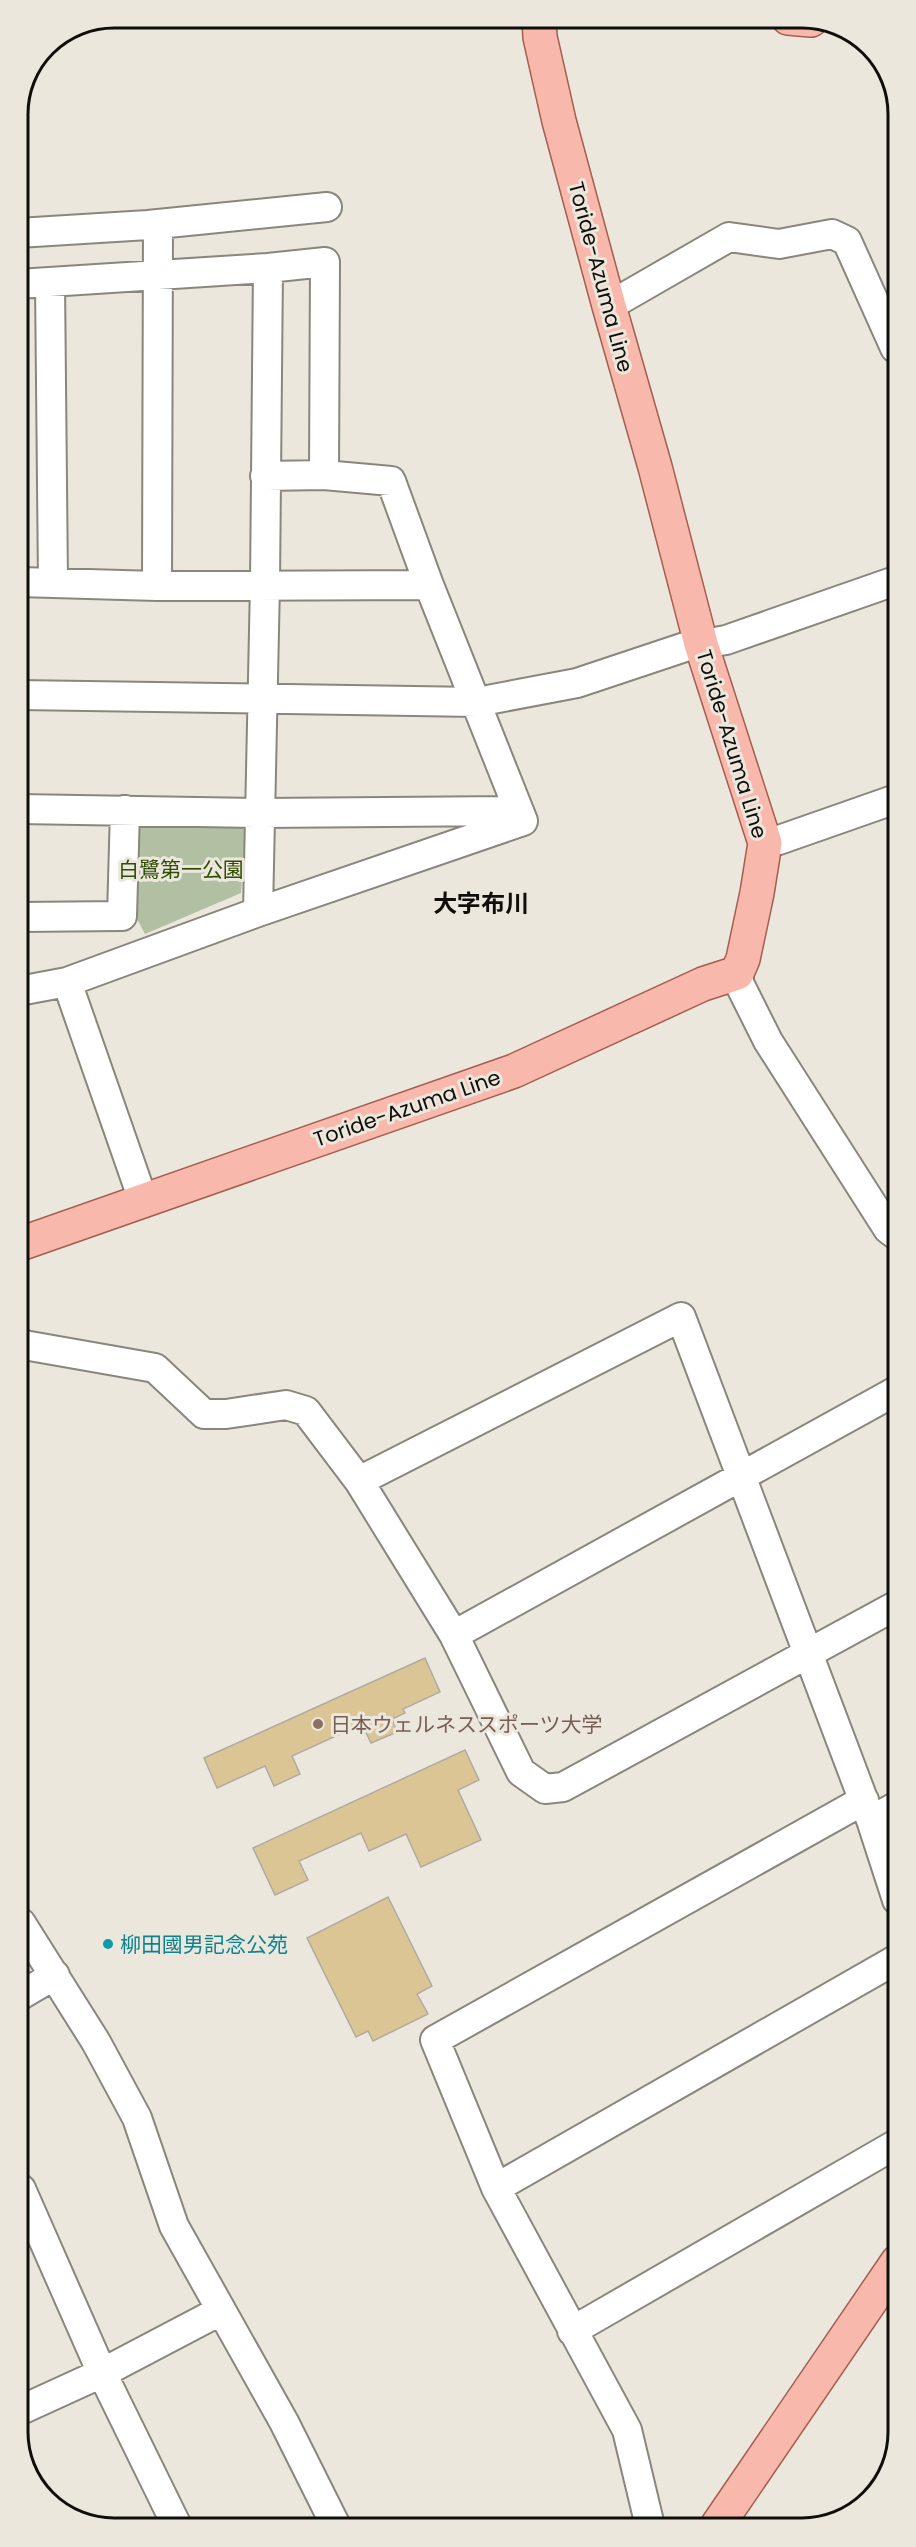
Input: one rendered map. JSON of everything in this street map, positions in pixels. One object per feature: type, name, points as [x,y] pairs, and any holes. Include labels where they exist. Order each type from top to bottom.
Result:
[{"type":"main road","name":"Toride-Azuma Line","points":[[29,1241],[514,1071],[703,984],[737,973],[743,959],[765,843],[701,644],[655,467],[559,121],[540,29]]},
{"type":"main road","points":[[722,2518],[888,2276]]},
{"type":"street","points":[[29,231],[158,224],[327,207]]},
{"type":"street","points":[[157,586],[156,276],[158,224]]},
{"type":"street","points":[[609,306],[729,237],[779,244],[832,234],[847,241],[888,332]]},
{"type":"street","points":[[29,283],[268,268],[326,262],[324,475]]},
{"type":"street","points":[[258,912],[266,584],[268,268]]},
{"type":"street","points":[[50,282],[53,583]]},
{"type":"street","points":[[29,989],[67,982],[258,912],[523,821],[429,585],[392,481],[324,475],[265,476]]},
{"type":"street","points":[[29,582],[157,586],[429,585]]},
{"type":"street","points":[[29,695],[477,702],[576,683],[685,647],[726,640],[888,583]]},
{"type":"street","points":[[765,843],[888,802]]},
{"type":"street","points":[[29,809],[261,813],[519,811]]},
{"type":"street","points":[[29,917],[122,916],[125,810]]},
{"type":"street","points":[[737,973],[740,985],[774,1051],[888,1229]]},
{"type":"street","points":[[67,982],[142,1200]]},
{"type":"street","points":[[359,1481],[681,1317],[868,1810],[888,1872]]},
{"type":"street","points":[[28,1346],[155,1368],[204,1414],[225,1414],[286,1405],[306,1411],[359,1481],[454,1635],[521,1772],[545,1789],[563,1787],[888,1610]]},
{"type":"street","points":[[454,1635],[888,1396]]},
{"type":"street","points":[[648,2518],[627,2430],[496,2188],[435,2040],[868,1810],[888,1807]]},
{"type":"street","points":[[28,1934],[96,2042],[137,2118],[174,2226],[284,2422],[331,2518]]},
{"type":"street","points":[[496,2188],[888,1964]]},
{"type":"street","points":[[28,1991],[55,1975]]},
{"type":"street","points":[[572,2331],[888,2149]]},
{"type":"street","points":[[28,2205],[102,2373],[173,2518]]},
{"type":"street","points":[[28,2407],[102,2373],[220,2311]]},
{"type":"green space","name":"白鷺第一公園","points":[[136,822],[246,823],[241,893],[145,934],[135,915]]},
{"type":"building","points":[[425,1658],[440,1692],[403,1709],[405,1713],[392,1719],[397,1732],[371,1743],[362,1724],[292,1756],[300,1774],[274,1786],[265,1766],[217,1788],[204,1758]]},
{"type":"building","points":[[465,1750],[479,1780],[458,1790],[481,1840],[421,1867],[406,1834],[369,1851],[361,1833],[299,1861],[308,1880],[275,1895],[253,1848]]},
{"type":"building","points":[[388,1897],[432,1986],[417,1994],[428,2014],[373,2041],[368,2031],[356,2037],[307,1938]]},
{"type":"place","name":"日本ウェルネススポーツ大学","points":[[318,1724]]},
{"type":"place","name":"柳田國男記念公苑","points":[[108,1944]]},
{"type":"district","name":"大字布川","points":[[481,903]]}]
